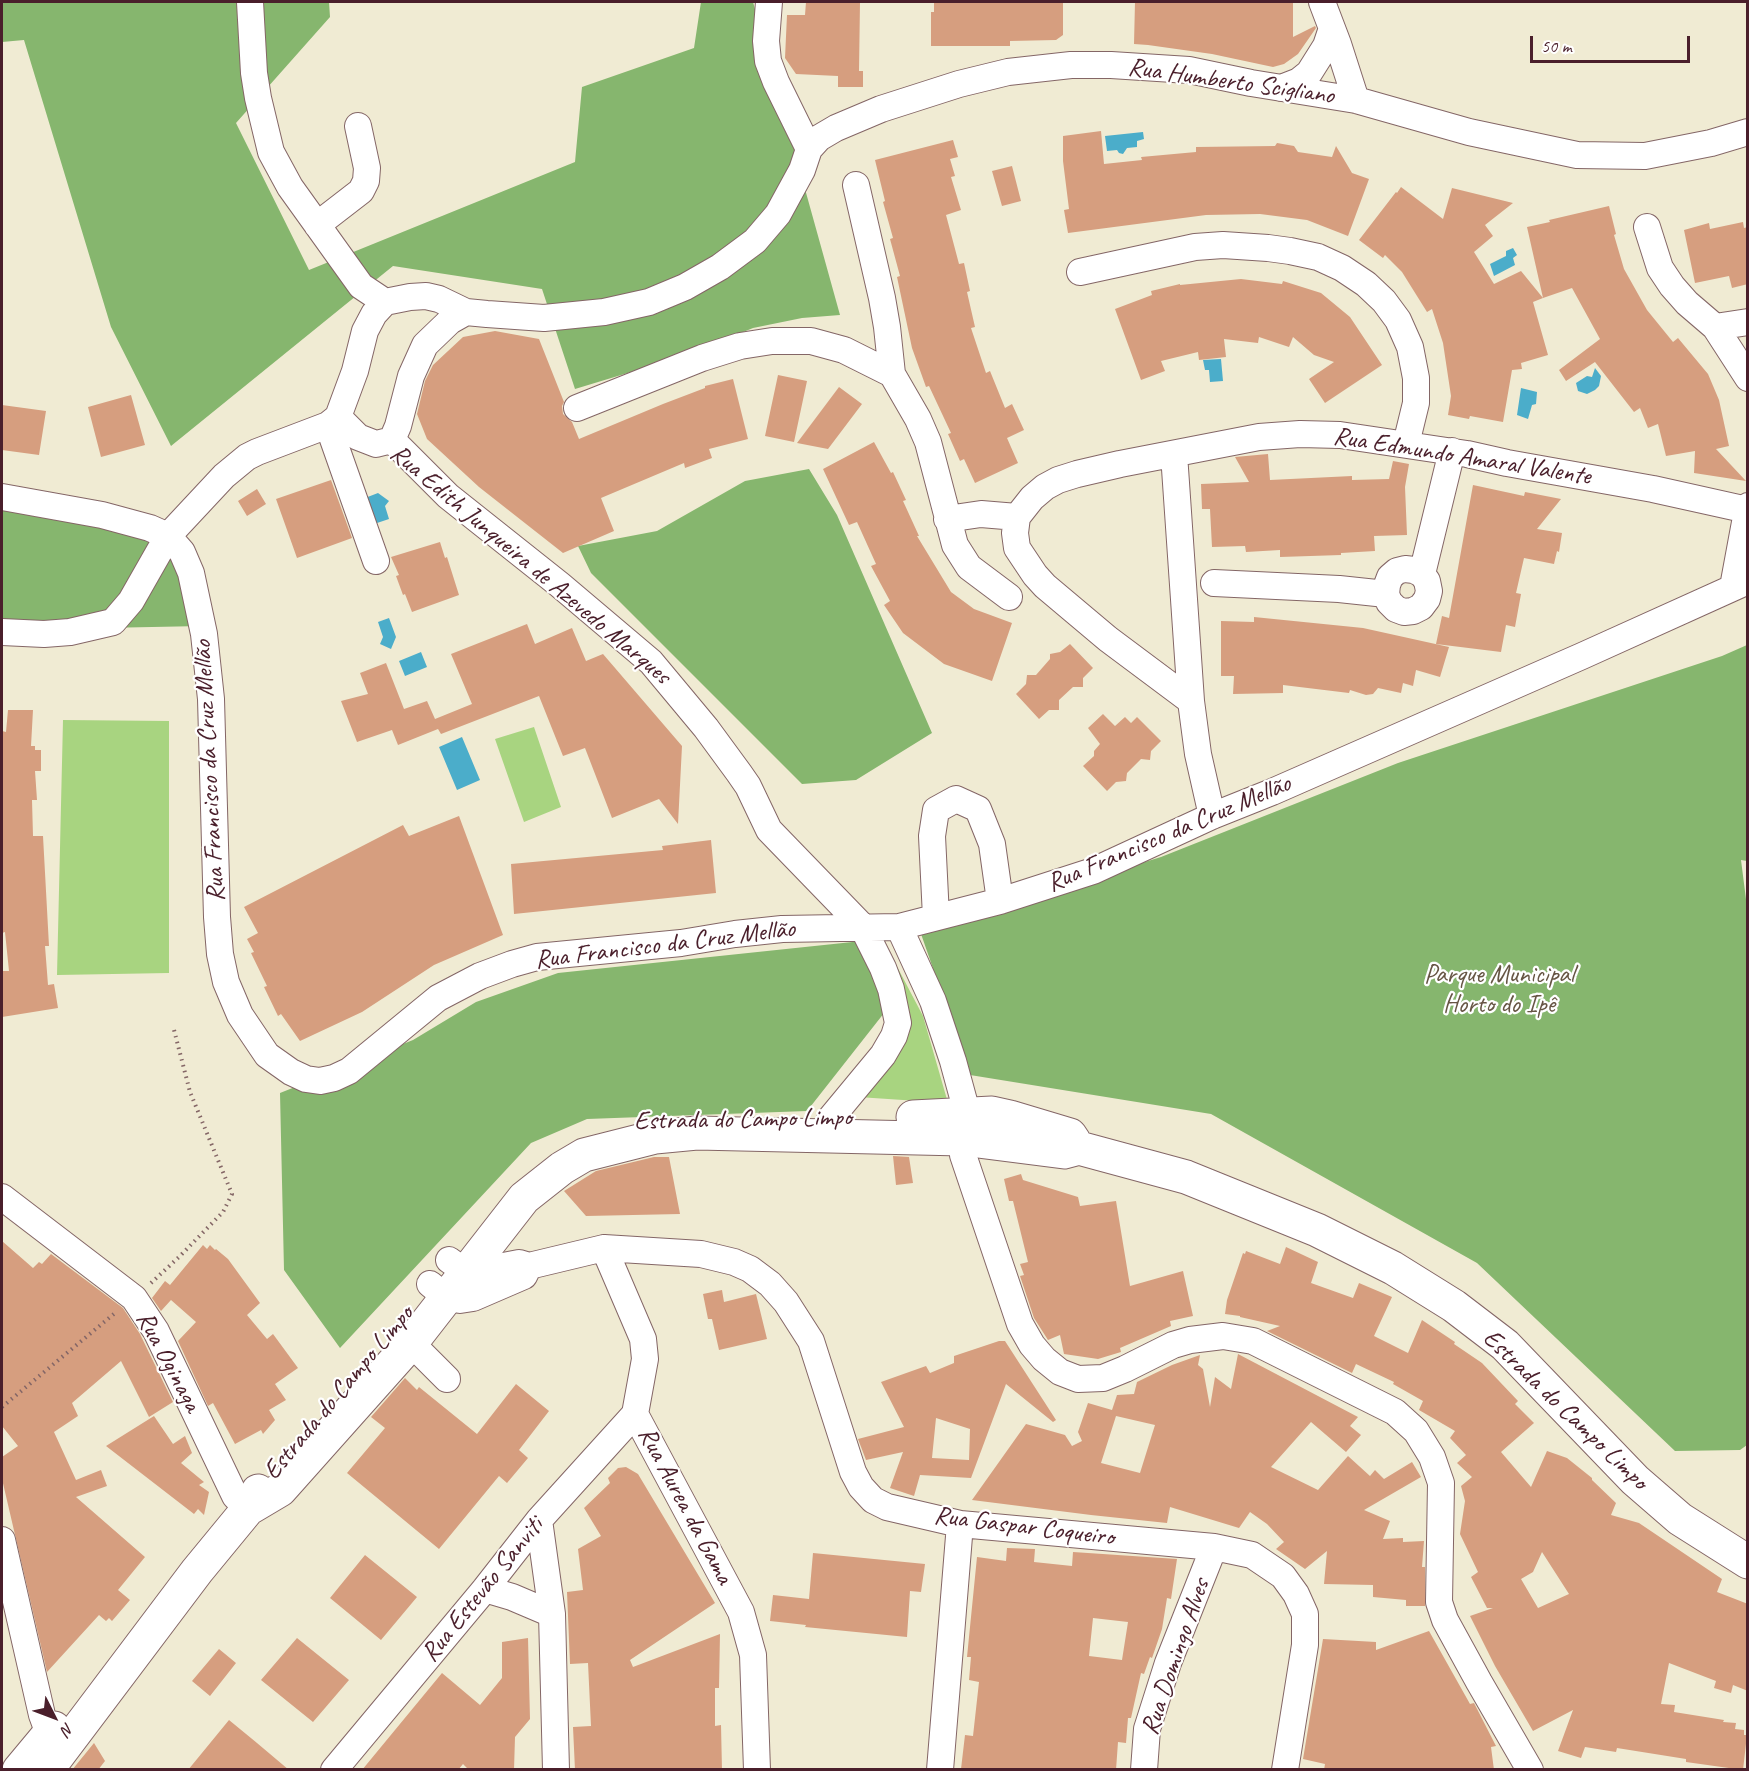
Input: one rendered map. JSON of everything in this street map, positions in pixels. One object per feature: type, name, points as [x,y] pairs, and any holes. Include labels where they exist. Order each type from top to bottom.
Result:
[{"type":"main road","name":"Estrada do Campo Limpo","points":[[19,1770],[53,1751],[248,1509],[264,1482],[333,1396],[524,1198],[562,1168],[584,1155],[616,1145],[655,1137],[697,1133],[921,1138],[965,1128],[992,1113],[1011,1116],[1070,1135],[1079,1148],[1186,1176],[1317,1230],[1393,1268],[1454,1306],[1505,1345],[1635,1480],[1680,1519],[1748,1562]]},
{"type":"main road","name":"Estrada do Campo Limpo","points":[[248,1509],[280,1490],[411,1343],[448,1279],[517,1177],[536,1160],[563,1142],[593,1128],[618,1122],[664,1117],[830,1119],[965,1128]]},
{"type":"street","points":[[250,2],[254,74],[266,137],[274,158],[290,187],[361,286],[385,302],[374,314],[365,331],[356,371],[333,421],[376,561]]},
{"type":"street","points":[[769,2],[766,41],[768,61],[809,149]]},
{"type":"street","points":[[1322,2],[1356,100]]},
{"type":"street","points":[[1281,88],[1299,81],[1309,73],[1326,46],[1332,28]]},
{"type":"street","name":"Rua Humberto Scigliano","points":[[385,302],[426,296],[439,299],[466,312],[544,318],[604,312],[649,302],[685,287],[720,267],[755,241],[778,214],[809,149],[819,138],[880,109],[959,84],[1008,72],[1071,65],[1189,70],[1356,100],[1469,132],[1577,155],[1645,156],[1711,143],[1748,132]]},
{"type":"street","points":[[317,225],[361,191],[366,181],[367,168],[358,126]]},
{"type":"street","points":[[856,185],[875,260],[887,327],[892,374],[918,419],[928,442],[955,545],[969,567],[1009,597]]},
{"type":"street","points":[[1647,227],[1660,268],[1672,286],[1687,303],[1715,327],[1748,378]]},
{"type":"street","points":[[1080,272],[1195,247],[1223,245],[1268,248],[1318,256],[1342,268],[1366,284],[1383,301],[1398,320],[1410,347],[1416,378],[1416,403],[1406,444]]},
{"type":"street","points":[[410,297],[432,337]]},
{"type":"street","points":[[392,441],[416,362],[425,345],[450,321],[466,312]]},
{"type":"street","points":[[1715,327],[1748,322]]},
{"type":"street","points":[[577,408],[702,358],[740,346],[772,341],[811,341],[844,350],[892,374]]},
{"type":"street","points":[[2,632],[44,634],[70,632],[113,622],[131,601],[168,536],[224,476],[246,457],[333,421]]},
{"type":"street","name":"Rua Edith Junqueira de Azevedo Marques","points":[[333,421],[358,437],[376,444],[392,441],[448,496],[560,585],[651,662],[706,728],[748,786],[769,830],[862,926],[884,968],[898,1023],[894,1036],[883,1055],[830,1119]]},
{"type":"street","name":"Rua Edmundo Amaral Valente","points":[[1017,517],[1032,498],[1058,480],[1120,464],[1259,437],[1300,434],[1340,435],[1452,451],[1747,508]]},
{"type":"street","points":[[1214,583],[1339,589],[1386,594],[1390,577],[1397,571],[1406,569],[1422,574],[1452,451]]},
{"type":"street","points":[[1174,454],[1191,701],[1198,754],[1212,816]]},
{"type":"street","points":[[2,497],[102,515],[150,528],[168,536]]},
{"type":"street","points":[[1740,584],[1747,508]]},
{"type":"street","points":[[947,519],[981,514],[1017,517],[1015,534],[1017,548],[1040,580],[1108,639],[1191,701]]},
{"type":"street","name":"Rua Francisco da Cruz Mellão","points":[[168,536],[182,552],[192,573],[204,634],[211,699],[217,917],[220,954],[226,982],[240,1015],[267,1055],[291,1072],[306,1079],[320,1081],[350,1071],[438,998],[480,976],[537,957],[770,930],[862,926],[899,927],[1000,901],[1093,871],[1212,816],[1582,656],[1740,584]]},
{"type":"street","points":[[936,917],[933,827],[936,810],[956,799],[978,809],[992,844],[1000,901]]},
{"type":"street","points":[[899,927],[941,1022],[965,1128],[963,1155],[1020,1324],[1032,1345],[1060,1372],[1078,1379],[1103,1378],[1125,1370],[1173,1345],[1190,1340],[1223,1336],[1253,1341],[1395,1412],[1416,1431],[1432,1457],[1441,1483],[1439,1602],[1445,1620],[1530,1770]]},
{"type":"street","name":"Rua Oginaga","points":[[2,1197],[134,1298],[156,1332],[235,1496],[248,1509]]},
{"type":"street","name":"Rua Gaspar Coqueiro","points":[[448,1279],[519,1263],[529,1266],[604,1248],[701,1254],[734,1262],[750,1269],[770,1284],[786,1302],[811,1341],[853,1472],[861,1487],[873,1500],[887,1507],[960,1524],[1214,1547],[1252,1555],[1266,1563],[1283,1576],[1296,1593],[1305,1614],[1305,1645],[1285,1770]]},
{"type":"street","name":"Rua Aurea da Gama","points":[[604,1248],[644,1339],[645,1359],[635,1414],[741,1612],[753,1655],[757,1770]]},
{"type":"street","points":[[411,1343],[447,1379]]},
{"type":"street","name":"Rua Estevão Sanviti","points":[[334,1770],[485,1589],[539,1520],[635,1414]]},
{"type":"street","points":[[539,1520],[552,1614],[556,1770]]},
{"type":"street","points":[[940,1770],[960,1524]]},
{"type":"street","points":[[2,1540],[42,1715],[53,1751]]},
{"type":"street","name":"Rua Domingo Alves","points":[[1144,1770],[1147,1729],[1168,1663],[1214,1547]]},
{"type":"street","points":[[485,1589],[512,1597],[552,1614]]},
{"type":"path","points":[[2,1407],[134,1298],[179,1257],[223,1212],[232,1194],[190,1092],[173,1026]]},
{"type":"green space","points":[[2,2],[329,2],[330,17],[236,123],[309,270],[575,162],[582,87],[694,48],[701,2],[753,2],[840,315],[802,318],[753,328],[687,355],[575,389],[542,289],[393,266],[171,446],[111,327],[24,40],[2,42]]},
{"type":"green space","points":[[809,469],[837,515],[932,733],[856,780],[802,784],[591,573],[578,546],[657,531],[745,481]]},
{"type":"green space","points":[[2,508],[168,536],[202,626],[2,630]]},
{"type":"green space","name":"Parque Municipal Horto do Ipê","points":[[1747,645],[1747,861],[1741,860],[1748,915],[1747,1445],[1740,1450],[1675,1451],[1477,1263],[1211,1114],[970,1075],[920,931],[1161,857],[1398,763],[1722,656]]},
{"type":"green space","points":[[63,720],[169,721],[169,973],[57,975]]},
{"type":"green space","points":[[534,727],[561,807],[524,822],[495,739]]},
{"type":"green space","points":[[862,941],[888,1008],[807,1111],[587,1119],[531,1143],[340,1348],[284,1270],[280,1093],[413,1040],[476,1002],[558,973]]},
{"type":"green space","points":[[892,957],[923,1016],[948,1103],[858,1097],[896,1044],[891,989]]},
{"type":"water","points":[[1143,132],[1144,139],[1137,141],[1137,147],[1127,148],[1123,154],[1117,150],[1107,151],[1105,136]]},
{"type":"water","points":[[1513,248],[1517,255],[1513,258],[1515,265],[1494,276],[1490,264],[1506,256],[1506,251]]},
{"type":"water","points":[[1221,359],[1223,381],[1210,382],[1209,370],[1205,370],[1203,360]]},
{"type":"water","points":[[1595,368],[1601,376],[1599,386],[1587,394],[1578,391],[1576,383],[1587,376],[1592,377]]},
{"type":"water","points":[[1521,388],[1537,392],[1536,404],[1532,405],[1528,419],[1517,415]]},
{"type":"water","points":[[378,493],[389,501],[385,506],[389,519],[374,524],[365,498]]},
{"type":"water","points":[[389,618],[396,637],[391,649],[380,644],[383,637],[378,622]]},
{"type":"water","points":[[421,652],[427,667],[405,676],[399,661]]},
{"type":"water","points":[[462,737],[480,780],[457,790],[439,747]]},
{"type":"building","points":[[806,2],[860,2],[859,71],[863,71],[863,87],[838,87],[838,76],[796,74],[785,58],[787,15],[805,15]]},
{"type":"building","points":[[934,2],[1063,2],[1063,35],[1056,40],[1010,41],[1010,46],[931,46],[931,12],[934,12]]},
{"type":"building","points":[[1135,2],[1293,2],[1293,37],[1315,26],[1316,28],[1298,54],[1284,64],[1273,67],[1212,54],[1134,44]]},
{"type":"building","points":[[1101,131],[1104,164],[1142,160],[1141,157],[1196,152],[1196,147],[1275,146],[1277,143],[1294,146],[1298,152],[1332,157],[1336,146],[1352,173],[1369,179],[1348,236],[1307,220],[1260,214],[1206,215],[1068,233],[1064,210],[1069,209],[1063,161],[1063,136]]},
{"type":"building","points":[[953,140],[958,157],[950,159],[955,176],[951,177],[961,210],[946,215],[959,264],[964,263],[970,291],[967,292],[975,327],[971,328],[986,373],[990,371],[1005,408],[1012,404],[1024,430],[1007,438],[1018,463],[975,483],[964,459],[960,461],[948,434],[951,433],[929,386],[926,387],[912,348],[897,277],[900,276],[890,239],[893,238],[875,160]]},
{"type":"building","points":[[1012,166],[1021,201],[1002,206],[992,171]]},
{"type":"building","points":[[1401,187],[1443,219],[1452,188],[1513,203],[1485,225],[1493,236],[1474,252],[1494,284],[1521,271],[1543,298],[1533,302],[1548,355],[1521,363],[1522,369],[1512,370],[1503,422],[1448,415],[1451,396],[1443,343],[1432,309],[1427,312],[1402,272],[1385,255],[1383,258],[1359,240]]},
{"type":"building","points":[[1609,206],[1616,234],[1614,235],[1624,269],[1647,310],[1673,342],[1678,338],[1708,374],[1719,400],[1729,446],[1716,449],[1746,481],[1694,473],[1695,451],[1666,456],[1658,424],[1648,428],[1640,408],[1634,412],[1595,362],[1566,381],[1559,370],[1600,339],[1572,288],[1543,298],[1527,227]]},
{"type":"building","points":[[1743,222],[1744,228],[1748,227],[1748,284],[1732,288],[1729,276],[1695,283],[1684,230],[1709,223],[1710,229]]},
{"type":"building","points":[[1241,279],[1282,284],[1283,281],[1321,293],[1350,317],[1382,365],[1325,403],[1309,379],[1334,362],[1314,355],[1293,337],[1289,347],[1259,337],[1258,343],[1224,339],[1226,357],[1199,360],[1198,352],[1161,361],[1165,371],[1141,380],[1115,309],[1152,295],[1151,291],[1180,284]]},
{"type":"building","points":[[495,331],[539,339],[564,402],[563,414],[572,422],[579,439],[705,388],[705,386],[733,379],[748,439],[709,449],[712,458],[685,468],[684,463],[601,498],[614,531],[563,553],[479,487],[427,439],[417,414],[425,381],[433,365],[463,337]]},
{"type":"building","points":[[778,375],[807,381],[794,442],[765,436]]},
{"type":"building","points":[[839,387],[862,404],[828,449],[797,443]]},
{"type":"building","points":[[131,395],[145,445],[101,457],[88,407]]},
{"type":"building","points":[[2,405],[46,411],[39,455],[2,450]]},
{"type":"building","points":[[874,442],[891,473],[893,472],[906,500],[903,501],[919,536],[917,536],[951,592],[974,609],[1012,623],[992,681],[944,664],[903,633],[884,605],[890,601],[871,566],[876,564],[857,522],[849,525],[823,469]]},
{"type":"building","points":[[1268,454],[1270,480],[1352,476],[1352,480],[1389,479],[1393,461],[1409,464],[1405,487],[1407,535],[1374,536],[1375,551],[1341,553],[1341,555],[1280,557],[1280,550],[1246,552],[1245,546],[1212,547],[1210,509],[1202,509],[1201,484],[1249,482],[1235,457]]},
{"type":"building","points":[[331,480],[352,538],[297,558],[276,499]]},
{"type":"building","points":[[1473,485],[1524,496],[1525,492],[1561,499],[1537,529],[1562,533],[1559,552],[1557,551],[1554,564],[1524,558],[1516,593],[1521,594],[1515,627],[1506,625],[1501,652],[1436,644],[1442,616],[1449,618]]},
{"type":"building","points":[[257,489],[266,504],[247,516],[238,501]]},
{"type":"building","points":[[440,542],[459,595],[412,612],[405,594],[403,595],[396,576],[399,575],[391,557]]},
{"type":"building","points":[[1254,617],[1363,628],[1449,647],[1440,677],[1416,670],[1413,686],[1403,683],[1401,693],[1378,688],[1373,694],[1366,695],[1350,690],[1349,693],[1283,685],[1283,693],[1233,694],[1234,676],[1221,676],[1221,621],[1254,622]]},
{"type":"building","points":[[527,624],[535,644],[572,628],[586,661],[603,654],[682,746],[678,824],[659,799],[612,818],[585,748],[563,756],[539,696],[441,734],[438,729],[398,745],[392,730],[357,742],[341,701],[368,694],[360,673],[386,663],[404,709],[427,701],[435,719],[472,704],[451,654]]},
{"type":"building","points":[[1070,644],[1093,668],[1083,678],[1083,687],[1073,687],[1059,700],[1059,710],[1049,710],[1039,719],[1016,694],[1026,684],[1027,675],[1036,675],[1050,659],[1050,654],[1060,652]]},
{"type":"building","points":[[8,710],[33,710],[31,746],[35,746],[35,750],[41,750],[41,771],[35,771],[37,800],[32,800],[33,836],[43,836],[49,946],[45,946],[48,985],[54,984],[58,1008],[2,1017],[2,971],[9,971],[5,932],[2,933],[2,731],[6,732]]},
{"type":"building","points":[[1103,714],[1115,726],[1125,717],[1131,723],[1137,717],[1161,741],[1151,751],[1150,760],[1141,759],[1127,773],[1126,781],[1116,782],[1107,791],[1083,766],[1094,756],[1094,751],[1100,744],[1088,728]]},
{"type":"building","points":[[459,816],[503,935],[434,965],[362,1012],[300,1041],[281,1014],[278,1016],[264,987],[267,986],[251,953],[254,952],[247,939],[258,933],[244,907],[403,825],[409,836]]},
{"type":"building","points":[[711,840],[716,893],[514,914],[511,864],[663,850],[662,846]]},
{"type":"building","points":[[893,1156],[909,1157],[913,1183],[896,1185]]},
{"type":"building","points":[[654,1157],[669,1157],[680,1214],[586,1216],[564,1191],[596,1171]]},
{"type":"building","points":[[1021,1174],[1023,1180],[1078,1197],[1080,1206],[1116,1201],[1130,1286],[1183,1271],[1193,1316],[1170,1321],[1171,1326],[1120,1348],[1121,1352],[1098,1359],[1064,1354],[1060,1335],[1048,1340],[1034,1318],[1020,1276],[1024,1275],[1020,1264],[1028,1262],[1013,1201],[1009,1201],[1004,1179]]},
{"type":"building","points":[[2,1241],[33,1268],[39,1262],[42,1264],[51,1254],[123,1308],[140,1334],[173,1402],[149,1417],[121,1361],[72,1403],[78,1416],[54,1432],[76,1480],[101,1470],[107,1486],[76,1497],[145,1557],[118,1590],[130,1600],[112,1621],[109,1618],[106,1621],[99,1615],[47,1672],[2,1479],[2,1457],[18,1446],[2,1426]]},
{"type":"building","points":[[203,1245],[207,1249],[210,1245],[228,1259],[260,1303],[247,1315],[267,1339],[273,1334],[298,1368],[275,1384],[286,1400],[269,1410],[275,1420],[263,1434],[261,1430],[235,1444],[213,1403],[208,1406],[178,1341],[196,1322],[171,1300],[161,1311],[152,1298],[165,1281],[170,1285]]},
{"type":"building","points":[[1286,1247],[1318,1262],[1311,1283],[1353,1298],[1359,1283],[1392,1297],[1374,1336],[1408,1353],[1422,1320],[1455,1342],[1454,1344],[1482,1363],[1518,1401],[1515,1404],[1534,1423],[1501,1452],[1531,1487],[1547,1451],[1567,1458],[1592,1478],[1616,1503],[1611,1515],[1639,1523],[1722,1579],[1717,1592],[1748,1604],[1748,1691],[1733,1685],[1731,1693],[1714,1688],[1716,1681],[1669,1663],[1661,1704],[1675,1705],[1674,1712],[1736,1723],[1735,1729],[1744,1730],[1744,1735],[1747,1735],[1743,1770],[1686,1762],[1686,1759],[1617,1748],[1616,1752],[1585,1747],[1581,1758],[1558,1751],[1573,1710],[1533,1731],[1495,1666],[1470,1616],[1493,1608],[1487,1608],[1471,1577],[1478,1572],[1460,1534],[1465,1501],[1461,1486],[1472,1477],[1457,1463],[1466,1455],[1450,1438],[1455,1431],[1419,1410],[1423,1401],[1393,1384],[1394,1382],[1356,1364],[1352,1373],[1267,1331],[1280,1326],[1225,1314],[1227,1300],[1243,1253],[1245,1254],[1246,1251],[1280,1264]],"holes":[[[1542,1552],[1569,1594],[1538,1608],[1521,1579],[1533,1572]]]},
{"type":"building","points":[[722,1290],[724,1302],[756,1294],[767,1339],[719,1350],[712,1319],[708,1319],[703,1294]]},
{"type":"building","points":[[1005,1341],[1056,1420],[1053,1422],[1006,1384],[971,1478],[920,1475],[914,1496],[890,1488],[903,1452],[866,1460],[858,1439],[904,1427],[881,1382],[926,1366],[930,1373],[954,1363],[954,1356]],"holes":[[[936,1418],[970,1429],[969,1460],[932,1458]]]},
{"type":"building","points":[[1238,1354],[1358,1417],[1350,1426],[1361,1435],[1346,1452],[1311,1422],[1271,1467],[1318,1490],[1348,1456],[1370,1476],[1375,1470],[1384,1479],[1412,1462],[1421,1477],[1364,1510],[1390,1521],[1383,1539],[1403,1538],[1403,1542],[1424,1541],[1422,1567],[1425,1567],[1425,1606],[1406,1606],[1406,1600],[1373,1597],[1373,1585],[1324,1584],[1327,1551],[1305,1569],[1276,1549],[1284,1542],[1267,1524],[1250,1512],[1239,1528],[1170,1507],[1167,1523],[972,1500],[1026,1424],[1065,1435],[1072,1446],[1082,1441],[1078,1432],[1088,1403],[1112,1410],[1117,1395],[1134,1394],[1137,1382],[1172,1365],[1200,1355],[1198,1365],[1203,1369],[1210,1407],[1215,1377],[1231,1389]],"holes":[[[1116,1416],[1155,1425],[1140,1473],[1101,1463]]]},
{"type":"building","points":[[405,1378],[417,1390],[419,1387],[477,1434],[516,1384],[549,1411],[519,1450],[528,1458],[507,1483],[499,1476],[439,1549],[347,1473],[385,1428],[371,1417]]},
{"type":"building","points":[[154,1416],[173,1444],[185,1436],[192,1453],[181,1463],[204,1482],[199,1485],[209,1492],[204,1515],[198,1509],[194,1514],[106,1446]]},
{"type":"building","points":[[626,1467],[638,1474],[715,1603],[630,1660],[633,1667],[720,1634],[719,1688],[715,1688],[715,1726],[721,1725],[722,1770],[575,1770],[573,1727],[591,1726],[588,1663],[570,1664],[567,1592],[583,1590],[578,1549],[601,1536],[584,1508],[610,1483],[608,1478],[618,1468]]},
{"type":"building","points":[[1007,1548],[1035,1549],[1034,1562],[1072,1566],[1073,1552],[1177,1559],[1171,1599],[1167,1598],[1162,1629],[1152,1658],[1150,1657],[1144,1674],[1141,1673],[1131,1718],[1128,1718],[1126,1743],[1118,1742],[1116,1770],[961,1769],[965,1735],[973,1736],[979,1682],[969,1680],[971,1657],[967,1657],[977,1557],[1006,1561]],"holes":[[[1093,1618],[1128,1622],[1122,1660],[1089,1656]]]},
{"type":"building","points":[[813,1553],[925,1564],[921,1592],[910,1591],[907,1637],[805,1627],[806,1625],[770,1621],[773,1595],[809,1599]]},
{"type":"building","points":[[365,1555],[417,1597],[381,1640],[330,1598]]},
{"type":"building","points":[[1429,1631],[1470,1704],[1474,1703],[1496,1746],[1491,1747],[1494,1770],[1324,1770],[1325,1764],[1303,1759],[1323,1639],[1376,1642],[1376,1650]]},
{"type":"building","points":[[297,1638],[349,1680],[313,1722],[261,1680]]},
{"type":"building","points":[[528,1638],[530,1719],[515,1737],[514,1770],[469,1770],[463,1764],[458,1770],[362,1770],[442,1673],[480,1705],[502,1678],[502,1642]]},
{"type":"building","points":[[219,1649],[236,1663],[210,1696],[192,1681]]},
{"type":"building","points":[[229,1720],[257,1743],[289,1770],[188,1770]]},
{"type":"building","points":[[94,1743],[105,1761],[98,1770],[72,1770]]}]
